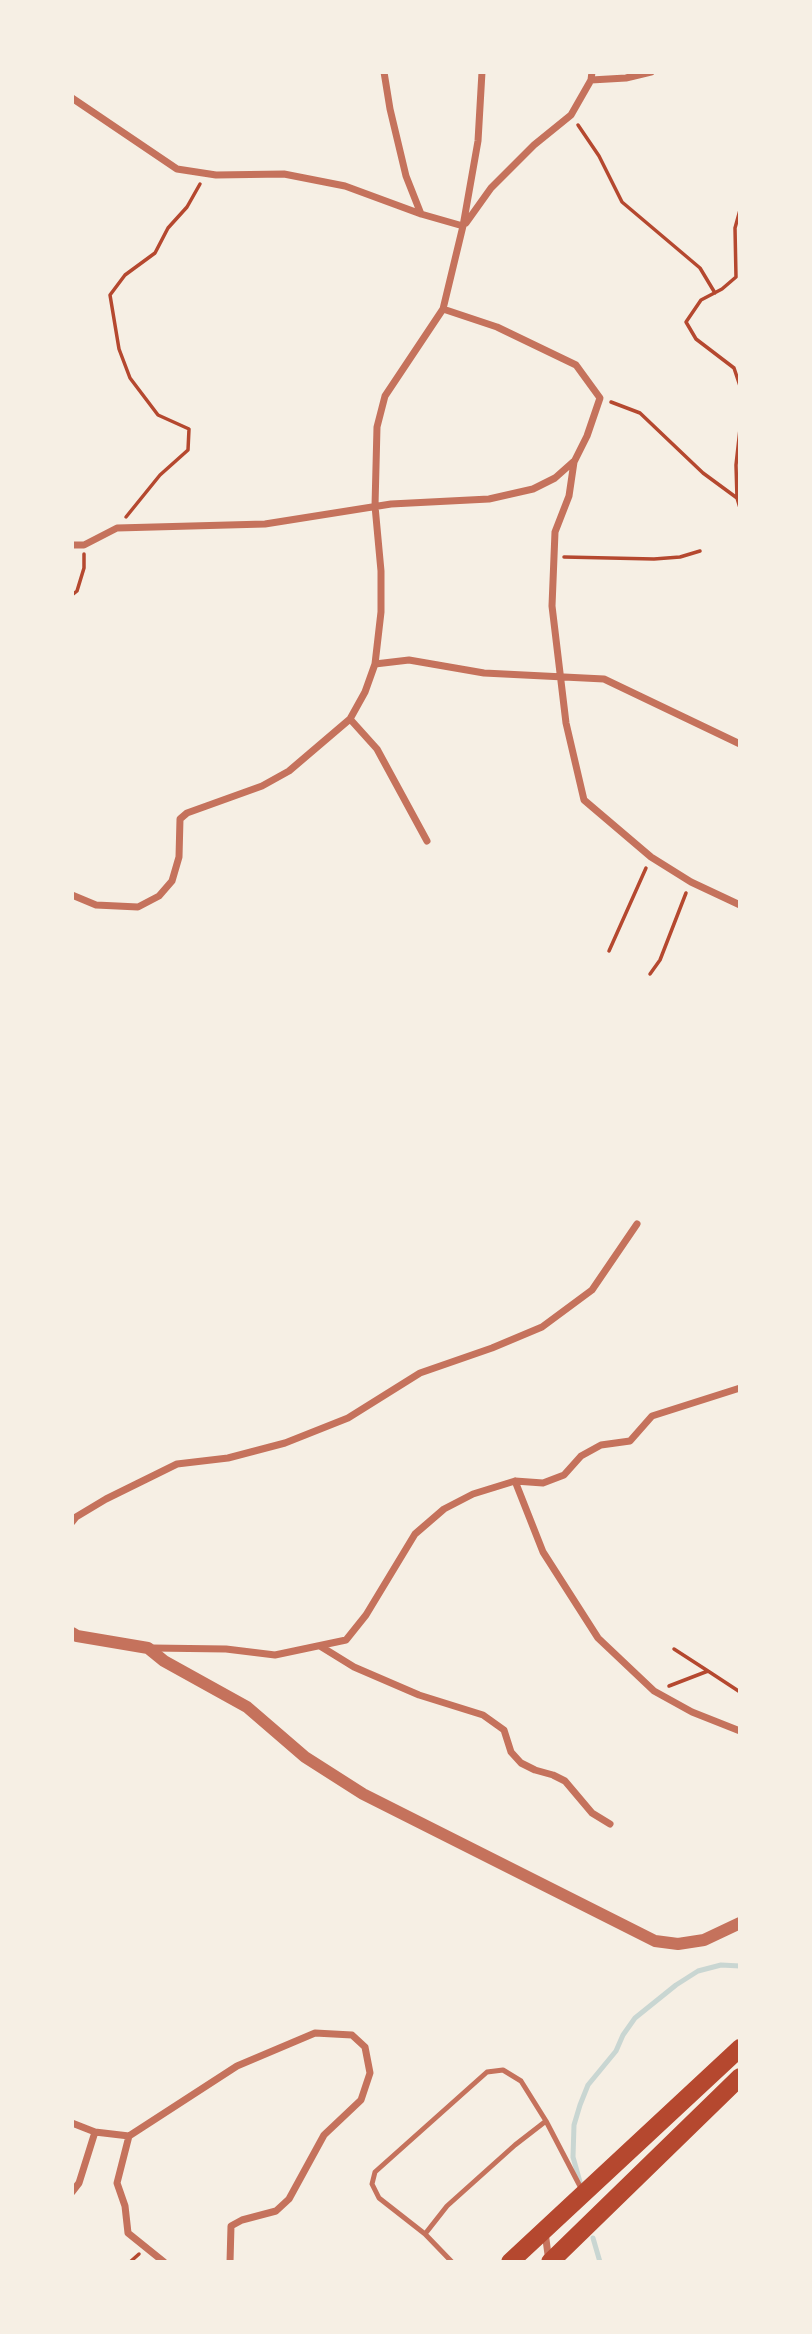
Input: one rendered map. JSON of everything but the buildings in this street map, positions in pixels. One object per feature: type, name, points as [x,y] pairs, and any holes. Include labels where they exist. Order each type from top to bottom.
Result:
[{"type":"highway","points":[[510,2262],[740,2048]]},
{"type":"highway","points":[[550,2262],[740,2077]]},
{"type":"street","points":[[384,72],[406,176],[421,214]]},
{"type":"street","points":[[72,895],[96,905],[138,907],[159,896],[172,881],[179,857],[180,819],[187,813],[262,786],[289,771],[350,719],[365,692],[375,664],[382,612],[375,506],[376,427],[385,396],[443,309],[463,226],[478,141],[482,72]]},
{"type":"street","points":[[463,226],[491,188],[534,145],[571,115],[591,76],[626,78],[650,72]]},
{"type":"street","points":[[72,97],[177,169],[206,173],[284,174],[345,186],[421,214],[463,226]]},
{"type":"street","points":[[72,545],[84,545],[117,528],[265,524],[375,506],[489,499],[533,489],[555,478],[573,462],[587,436],[600,398],[576,365],[497,327],[443,309]]},
{"type":"street","points":[[573,462],[569,496],[555,532],[552,606],[566,723],[584,800],[651,857],[691,881],[740,905]]},
{"type":"street","points":[[375,664],[409,660],[484,673],[604,679],[740,744]]},
{"type":"street","points":[[350,719],[377,749],[428,841]]},
{"type":"street","points":[[73,1517],[177,1464],[228,1458],[285,1443],[348,1418],[420,1373],[542,1327],[592,1290],[637,1224]]},
{"type":"street","points":[[72,1633],[148,1648],[226,1649],[275,1655],[346,1640],[366,1615],[415,1534],[444,1509],[473,1494],[515,1481],[543,1483],[564,1475],[581,1456],[601,1445],[630,1441],[652,1416],[740,1388]]},
{"type":"street","points":[[515,1481],[543,1552],[598,1637],[654,1691],[692,1712],[740,1731]]},
{"type":"street","points":[[319,1645],[354,1667],[408,1690],[483,1716],[504,1730],[511,1752],[521,1763],[565,1781],[592,1813],[610,1824]]},
{"type":"street","points":[[148,1648],[164,1661],[247,1707],[305,1757],[363,1794],[655,1941],[678,1944],[704,1940],[740,1923]]},
{"type":"street","points":[[72,2123],[94,2132],[129,2136],[237,2066],[315,2033],[352,2035],[365,2046],[370,2073],[361,2100],[324,2135],[289,2199],[276,2211],[242,2220],[231,2226],[230,2262]]},
{"type":"street","points":[[72,2192],[79,2183],[94,2132]]},
{"type":"street","points":[[129,2136],[117,2183],[125,2206],[128,2233],[164,2262]]},
{"type":"street","points":[[545,2231],[550,2262]]},
{"type":"lane","points":[[452,2262],[425,2234],[379,2198],[372,2184],[375,2172],[487,2072],[503,2070],[521,2081],[546,2121],[584,2194]]},
{"type":"lane","points":[[425,2234],[447,2206],[546,2121]]},
{"type":"path","points":[[571,115],[599,156],[622,202],[700,268],[715,293]]},
{"type":"path","points":[[117,528],[160,475],[188,450],[189,429],[158,415],[130,378],[119,349],[110,295],[125,275],[155,253],[168,228],[187,207],[206,173]]},
{"type":"path","points":[[740,210],[735,228],[736,277],[701,300],[686,322],[696,340],[734,368],[740,386]]},
{"type":"path","points":[[600,398],[640,413],[703,473],[737,498]]},
{"type":"path","points":[[740,429],[736,465],[737,498],[740,506]]},
{"type":"path","points":[[72,595],[84,568],[84,545]]},
{"type":"path","points":[[554,557],[654,559],[680,557],[700,551]]},
{"type":"path","points":[[609,951],[651,857]]},
{"type":"path","points":[[650,974],[660,960],[691,881]]},
{"type":"path","points":[[674,1649],[740,1692]]},
{"type":"path","points":[[654,1691],[708,1671]]},
{"type":"waterway","points":[[580,2182],[573,2157],[574,2125],[580,2105],[588,2085],[616,2051],[635,2018],[698,1971],[721,1965],[740,1966]]},
{"type":"waterway","points":[[593,2238],[600,2262]]}]
